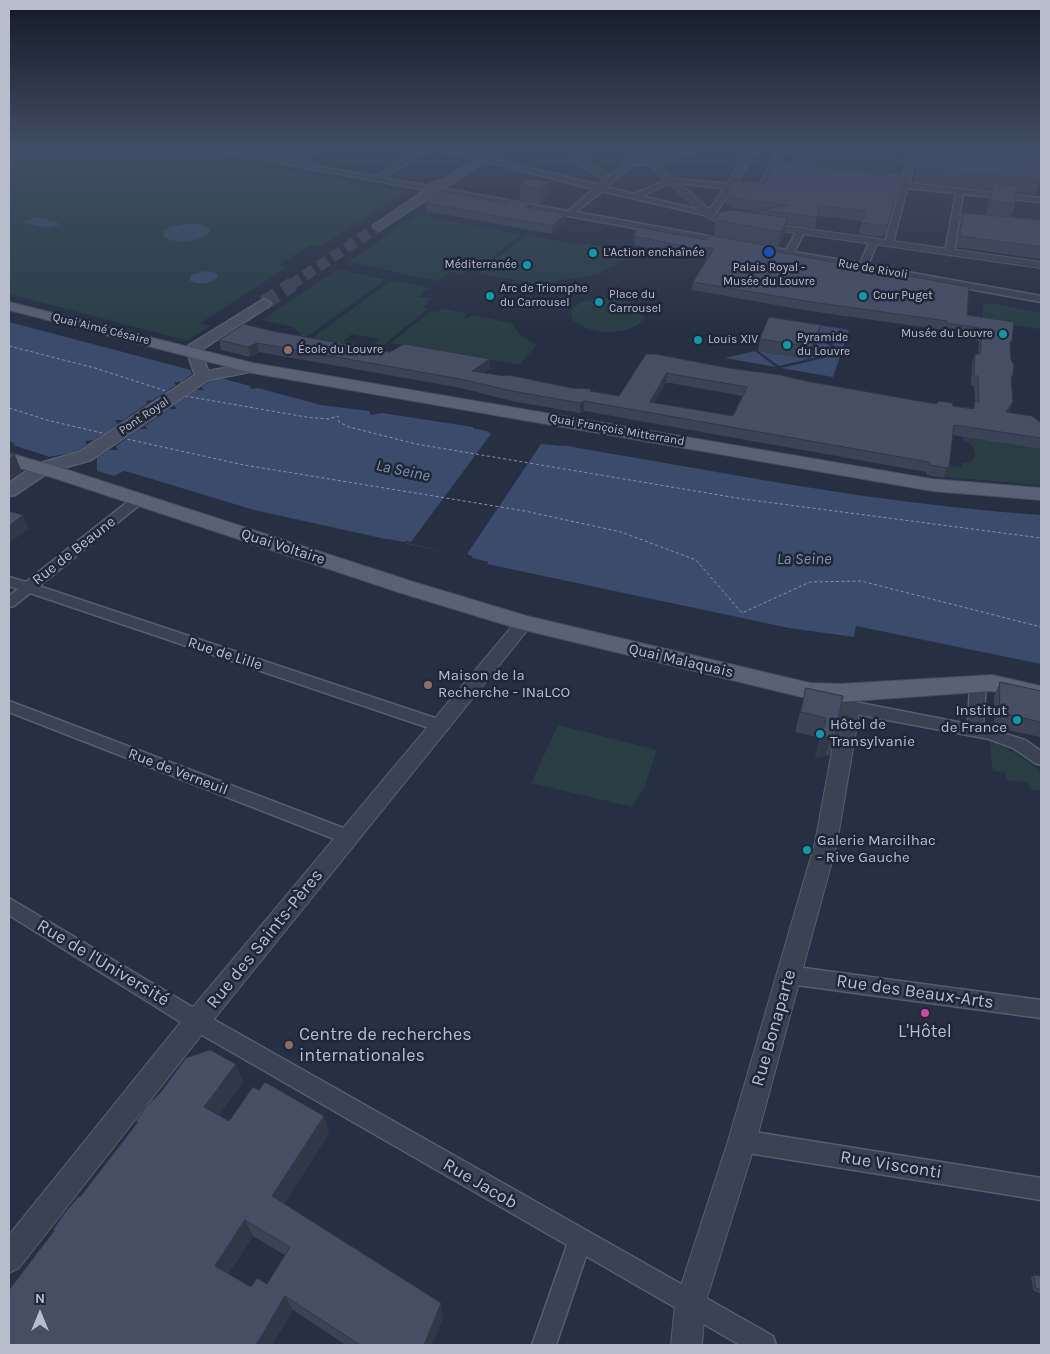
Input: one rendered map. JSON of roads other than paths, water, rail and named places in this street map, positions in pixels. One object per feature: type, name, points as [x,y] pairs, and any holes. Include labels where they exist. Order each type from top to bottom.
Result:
[{"type":"main road","points":[[379,226],[401,211]]},
{"type":"main road","points":[[202,372],[193,349],[264,302]]},
{"type":"main road","name":"Quai Aimé Césaire","points":[[9,306],[194,352]]},
{"type":"main road","name":"Quai François Mitterrand","points":[[194,352],[249,368],[932,486],[1041,494]]},
{"type":"main road","name":"Pont Royal","points":[[9,491],[43,468],[66,461],[84,468],[202,372],[221,373],[249,368]]},
{"type":"main road","name":"Quai Voltaire","points":[[9,459],[43,468],[84,468],[139,499],[408,588],[524,623]]},
{"type":"main road","name":"Quai Malaquais","points":[[524,623],[845,700],[878,690],[978,683],[992,683],[1041,694]]},
{"type":"street","name":"Rue de Rivoli","points":[[553,211],[1041,299]]},
{"type":"street","points":[[569,214],[572,211]]},
{"type":"street","points":[[694,211],[729,221],[1041,265]]},
{"type":"street","points":[[706,211],[710,215]]},
{"type":"street","points":[[710,215],[713,211]]},
{"type":"street","points":[[889,243],[898,211]]},
{"type":"street","points":[[949,252],[957,211]]},
{"type":"street","points":[[956,218],[990,221]]},
{"type":"street","points":[[789,253],[801,230]]},
{"type":"street","points":[[863,267],[874,240]]},
{"type":"street","name":"Rue de Beaune","points":[[9,603],[139,499]]},
{"type":"street","name":"Rue de Lille","points":[[9,581],[441,726]]},
{"type":"street","name":"Rue des Saints-Pères","points":[[9,1258],[197,1021],[524,623]]},
{"type":"street","points":[[975,730],[978,683]]},
{"type":"street","points":[[878,690],[884,713]]},
{"type":"street","name":"Quai Malaquais","points":[[845,700],[884,713],[975,730],[1019,744],[1041,759]]},
{"type":"street","name":"Rue Bonaparte","points":[[686,1345],[690,1304],[742,1141],[826,843],[845,700]]},
{"type":"street","name":"Rue de Verneuil","points":[[9,706],[348,837]]},
{"type":"street","name":"Rue de l'Université","points":[[9,906],[197,1021]]},
{"type":"street","name":"Rue des Beaux-Arts","points":[[789,975],[1041,1009]]},
{"type":"street","name":"Rue Jacob","points":[[197,1021],[764,1345]]},
{"type":"street","name":"Rue Visconti","points":[[742,1141],[1041,1189]]},
{"type":"street","points":[[544,1345],[580,1241]]},
{"type":"water","points":[[33,216],[61,224],[49,228],[20,222],[30,220]]},
{"type":"water","points":[[200,224],[209,228],[210,231],[200,238],[180,242],[163,236],[164,231],[170,227]]},
{"type":"water","points":[[204,271],[216,273],[218,277],[204,283],[196,283],[189,280],[191,275]]},
{"type":"water","name":"La Seine","points":[[9,322],[191,370],[192,374],[212,380],[221,378],[250,386],[251,389],[258,388],[321,405],[369,411],[371,415],[382,413],[473,427],[580,448],[864,496],[997,512],[1041,515],[1041,664],[856,626],[854,637],[789,628],[487,564],[488,562],[472,558],[254,510],[124,471],[114,476],[97,471],[97,458],[76,452],[50,457],[13,445],[15,444],[9,441]]},
{"type":"water","points":[[800,322],[849,330],[842,351]]},
{"type":"water","points":[[818,337],[839,352],[809,359]]},
{"type":"water","points":[[755,351],[776,367],[725,358]]},
{"type":"water","points":[[758,351],[809,359],[779,366]]},
{"type":"water","points":[[841,354],[833,377],[781,368]]},
{"type":"tunnel","points":[[291,285],[379,226]]},
{"type":"tunnel","points":[[264,303],[293,284]]},
{"type":"place","name":"Palais Royal - Musée du Louvre","points":[[769,252]]},
{"type":"place","name":"L'Action enchaînée","points":[[593,253]]},
{"type":"place","name":"Méditerranée","points":[[527,265]]},
{"type":"place","name":"Arc de Triomphe du Carrousel","points":[[490,296]]},
{"type":"place","name":"Cour Puget","points":[[863,296]]},
{"type":"place","name":"Place du Carrousel","points":[[599,302]]},
{"type":"place","name":"Musée du Louvre","points":[[1003,334]]},
{"type":"place","name":"Louis XIV","points":[[698,340]]},
{"type":"place","name":"Pyramide du Louvre","points":[[787,345]]},
{"type":"place","name":"École du Louvre","points":[[288,350]]},
{"type":"place","name":"Maison de la Recherche - INaLCO","points":[[428,685]]},
{"type":"place","name":"Institut de France","points":[[1017,720]]},
{"type":"place","name":"Hôtel de Transylvanie","points":[[820,734]]},
{"type":"place","name":"Galerie Marcilhac - Rive Gauche","points":[[807,850]]},
{"type":"place","name":"L'Hôtel","points":[[925,1013]]},
{"type":"place","name":"Centre de recherches internationales","points":[[289,1045]]}]
